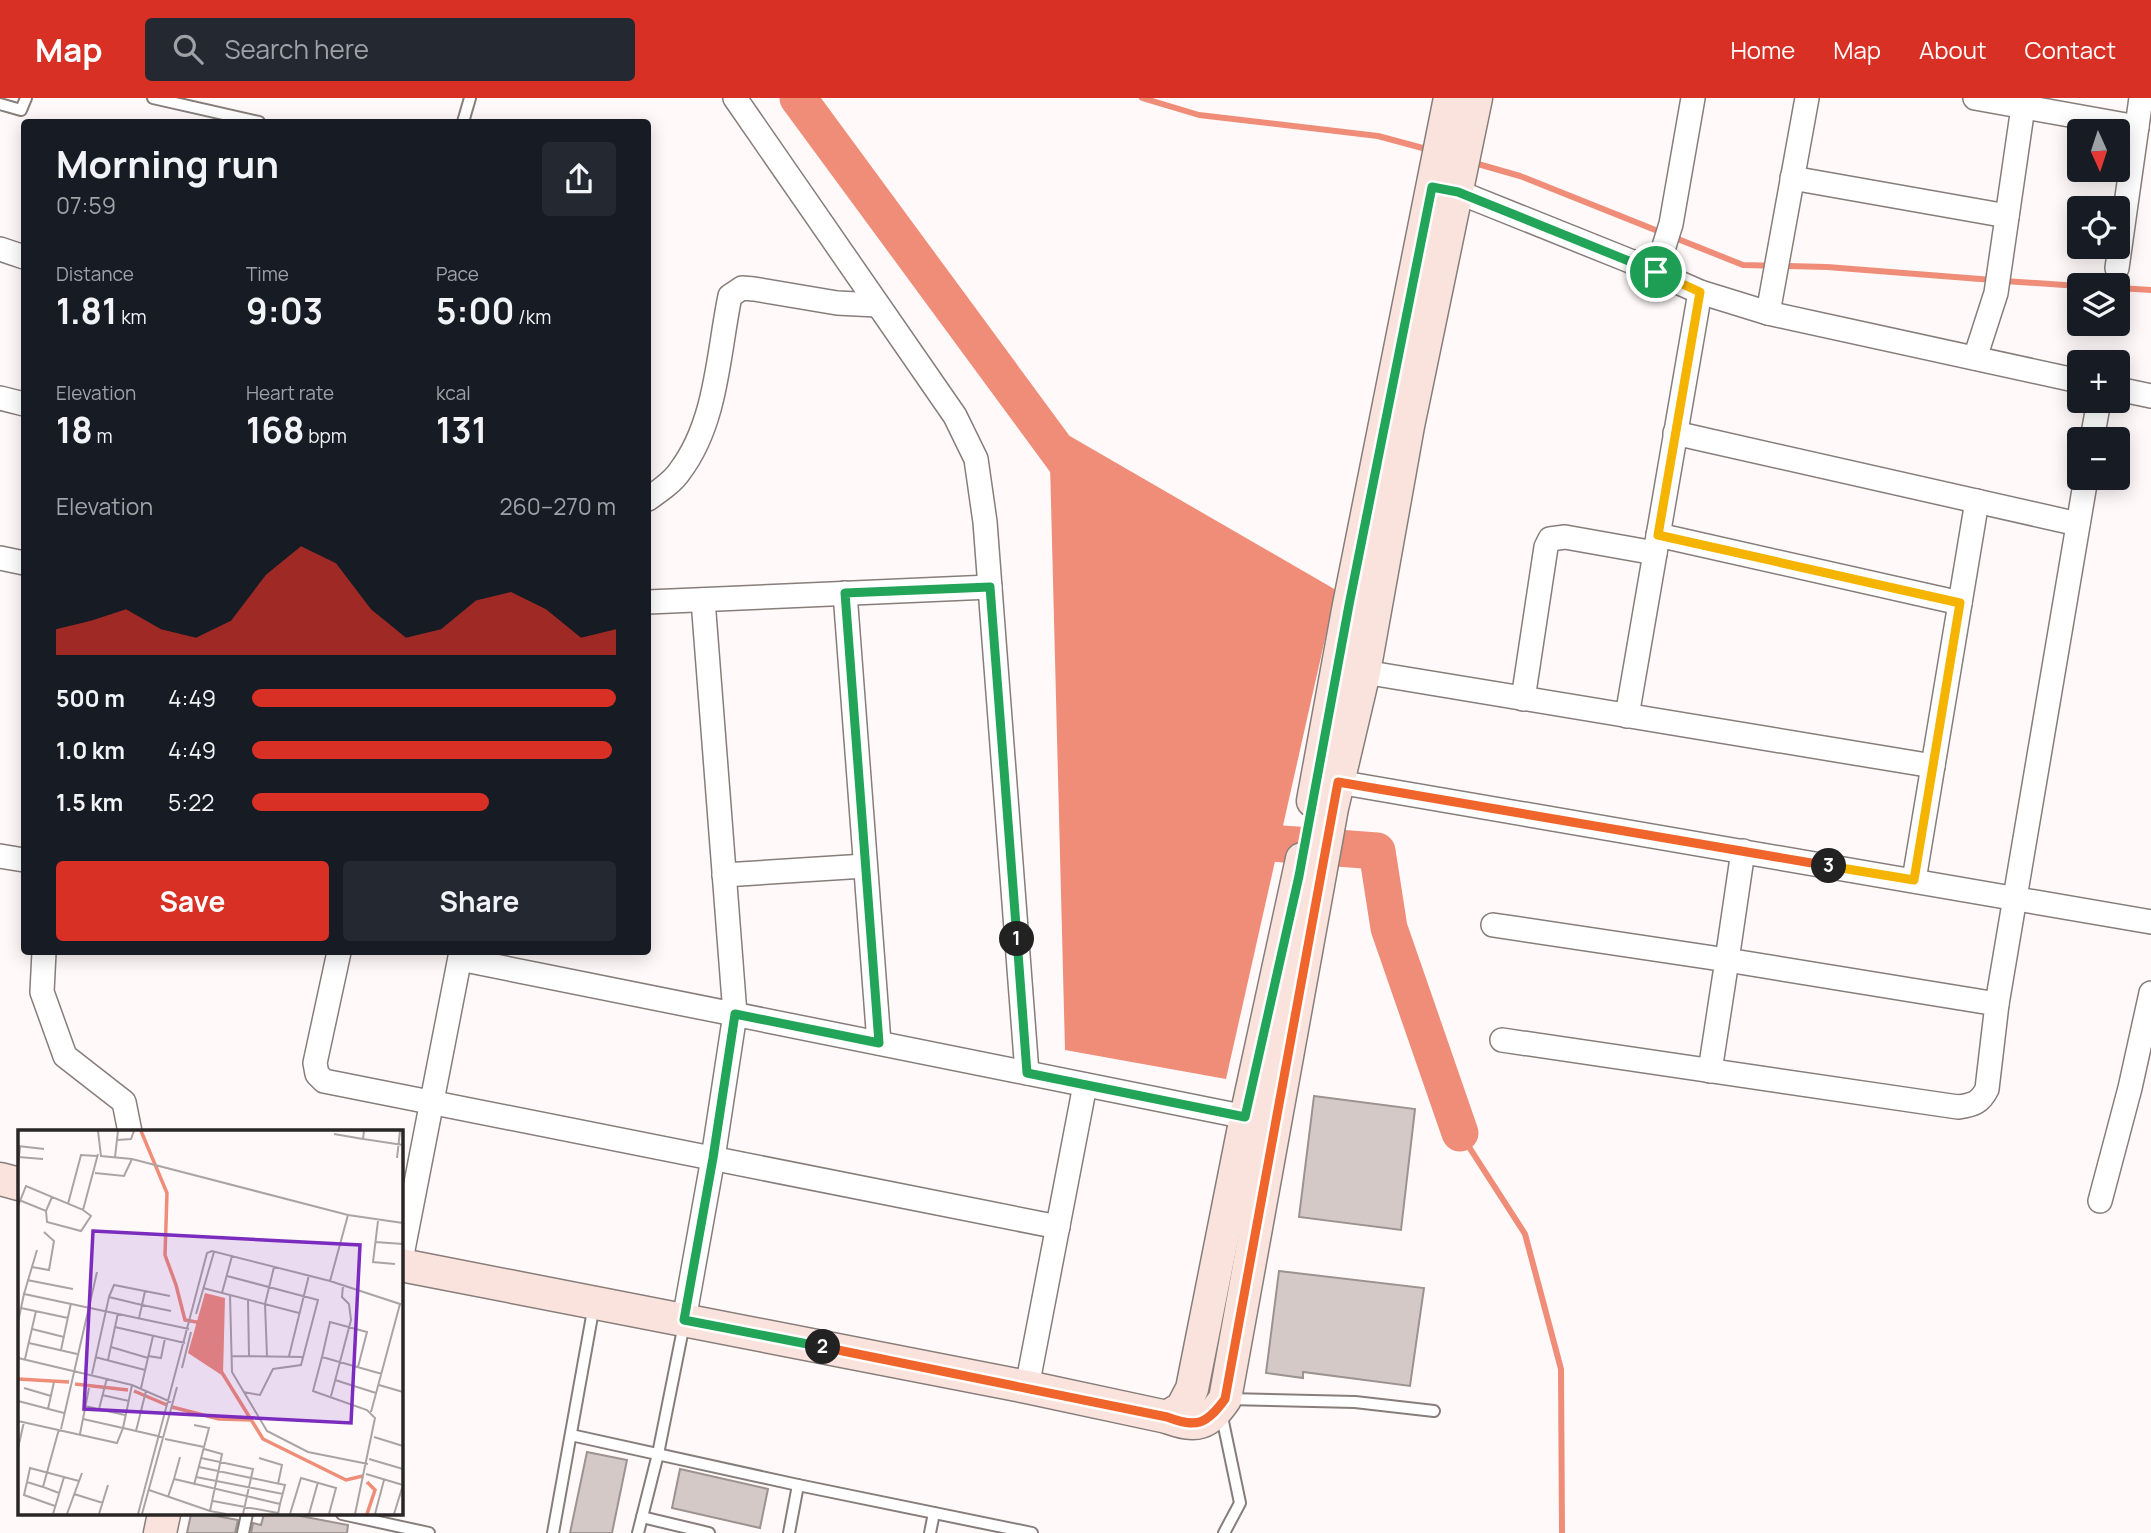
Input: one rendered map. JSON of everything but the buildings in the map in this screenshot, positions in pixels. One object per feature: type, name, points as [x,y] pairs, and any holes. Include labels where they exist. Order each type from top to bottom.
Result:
[{"type":"street","points":[[735,98],[955,416],[976,459],[985,522],[1027,1073]]},
{"type":"street","points":[[402,1263],[1027,1387],[1167,1417],[1186,1424],[1200,1423],[1213,1416],[1222,1402],[1338,782],[1364,672],[1408,426],[1449,168],[1450,98]]},
{"type":"street","points":[[1167,1417],[1182,1408],[1192,1389],[1245,1117],[1299,876],[1349,605],[1449,168],[1476,98]]},
{"type":"street","points":[[1656,272],[1669,233],[1693,98]]},
{"type":"street","points":[[1768,313],[1807,98]]},
{"type":"street","points":[[1975,98],[2137,127]]},
{"type":"street","points":[[2117,268],[2141,98]]},
{"type":"street","points":[[1975,358],[1997,282],[2023,107]]},
{"type":"street","points":[[1449,168],[1700,292],[1768,313],[2067,378]]},
{"type":"street","points":[[1792,178],[2007,216]]},
{"type":"street","points":[[0,249],[21,256]]},
{"type":"street","points":[[651,496],[679,473],[697,442],[708,412],[730,296],[742,288],[837,303],[877,305]]},
{"type":"street","points":[[1628,716],[1700,292]]},
{"type":"street","points":[[2130,392],[2151,396]]},
{"type":"street","points":[[0,398],[21,403]]},
{"type":"street","points":[[1675,433],[2078,524]]},
{"type":"street","points":[[1502,1041],[1958,1107],[1972,1106],[1982,1100],[1987,1089],[2014,898],[2084,490]]},
{"type":"street","points":[[1914,880],[1977,501]]},
{"type":"street","points":[[1523,699],[1546,547],[1550,539],[1565,537],[1657,544],[1960,603]]},
{"type":"street","points":[[0,558],[21,562]]},
{"type":"street","points":[[651,602],[990,587]]},
{"type":"street","points":[[845,593],[879,1043]]},
{"type":"street","points":[[684,1320],[735,1014],[703,600]]},
{"type":"street","points":[[1364,672],[1933,766]]},
{"type":"street","points":[[1338,782],[2151,922]]},
{"type":"street","points":[[1710,1071],[1743,851]]},
{"type":"street","points":[[0,856],[21,860]]},
{"type":"street","points":[[724,875],[866,866]]},
{"type":"street","points":[[1493,925],[1997,1004]]},
{"type":"street","points":[[44,955],[43,992],[65,1056],[124,1102],[130,1130]]},
{"type":"street","points":[[338,955],[316,1063],[317,1074],[324,1081],[1058,1227]]},
{"type":"street","points":[[402,1258],[461,956],[1245,1117]]},
{"type":"street","points":[[2100,1201],[2133,1077],[2151,993]]},
{"type":"street","points":[[1027,1387],[1085,1085]]},
{"type":"street","points":[[0,1179],[18,1184]]},
{"type":"lane","points":[[0,104],[22,110],[26,98]]},
{"type":"lane","points":[[153,98],[246,119]]},
{"type":"lane","points":[[464,119],[470,98]]},
{"type":"lane","points":[[553,1533],[595,1303]]},
{"type":"lane","points":[[638,1533],[658,1454],[684,1320]]},
{"type":"lane","points":[[1224,1533],[1240,1503],[1222,1402],[1355,1402],[1434,1411]]},
{"type":"lane","points":[[571,1434],[996,1529],[1032,1533]]},
{"type":"lane","points":[[789,1533],[798,1485]]},
{"type":"lane","points":[[930,1533],[934,1513]]},
{"type":"lane","points":[[351,1516],[429,1533]]},
{"type":"lane","points":[[642,1517],[709,1533]]},
{"type":"shaded area","points":[[1049,424],[1336,590],[1226,1079],[1065,1050]]},
{"type":"waterway","points":[[798,98],[1079,480]]},
{"type":"waterway","points":[[1142,98],[1199,115],[1378,136],[1430,150]]},
{"type":"waterway","points":[[1471,162],[1520,176],[1743,265],[1827,267],[1993,280]]},
{"type":"waterway","points":[[2004,281],[2067,285]]},
{"type":"waterway","points":[[2130,289],[2151,290]]},
{"type":"waterway","points":[[1230,840],[1377,851],[1389,928],[1460,1133]]},
{"type":"waterway","points":[[1460,1133],[1525,1234],[1561,1369],[1562,1533]]},
{"type":"route","points":[[1432,187],[1458,192],[1656,272],[1700,292],[1658,535],[1960,603],[1914,880],[1338,782],[1225,1399],[1213,1416],[1200,1423],[1186,1424],[1167,1417],[1046,1391],[684,1320],[735,1014],[879,1043],[845,593],[990,587],[1027,1073],[1245,1117],[1299,876],[1349,605],[1432,187]]}]
